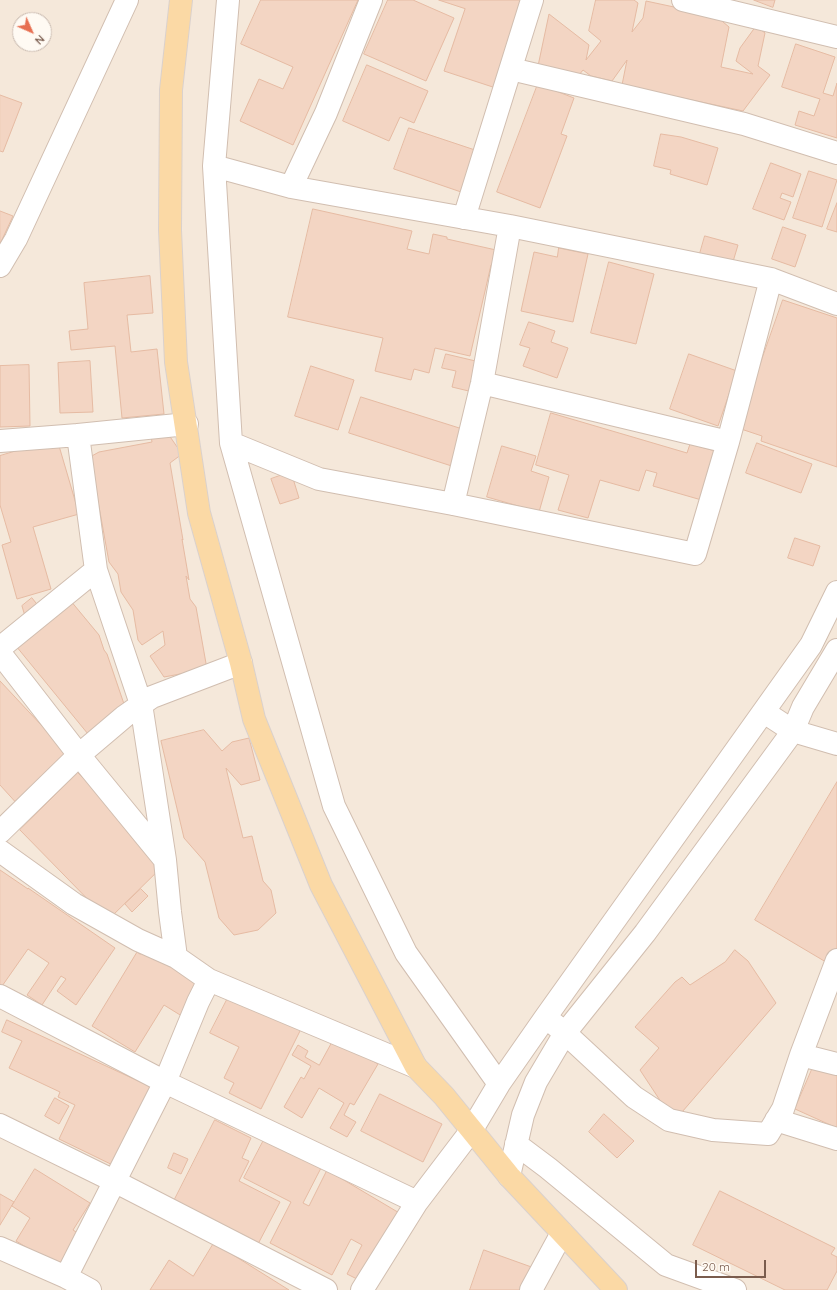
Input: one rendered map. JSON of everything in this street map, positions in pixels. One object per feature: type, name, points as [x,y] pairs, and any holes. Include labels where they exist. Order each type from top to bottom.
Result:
[{"type":"main road","points":[[181,0],[171,90],[170,230],[176,362],[187,424],[199,513],[241,663],[254,719],[321,885],[416,1067],[444,1096],[509,1176],[616,1290]]},
{"type":"street","points":[[0,266],[16,238],[127,0]]},
{"type":"street","points":[[228,0],[214,166],[231,443],[334,806],[406,953],[499,1084]]},
{"type":"street","points":[[291,187],[326,113],[370,0]]},
{"type":"street","points":[[464,218],[532,0]]},
{"type":"street","points":[[683,0],[837,37]]},
{"type":"street","points":[[511,69],[744,124],[837,153]]},
{"type":"street","points":[[214,166],[291,187],[510,226],[771,279],[837,304]]},
{"type":"street","points":[[453,504],[482,383],[510,226]]},
{"type":"street","points":[[231,443],[319,479],[453,504],[695,554],[728,442],[771,279]]},
{"type":"street","points":[[482,383],[728,442]]},
{"type":"street","points":[[0,441],[187,424]]},
{"type":"street","points":[[78,435],[96,570],[141,704],[165,860],[176,957]]},
{"type":"street","points":[[0,648],[96,570]]},
{"type":"street","points":[[362,1290],[417,1202],[471,1131],[499,1084],[811,645],[837,592]]},
{"type":"street","points":[[509,1176],[523,1115],[536,1082],[565,1033],[645,933],[793,731],[803,707],[837,650]]},
{"type":"street","points":[[0,653],[79,755],[165,860]]},
{"type":"street","points":[[0,832],[79,755],[141,704],[152,697],[241,663]]},
{"type":"street","points":[[764,712],[793,731],[837,744]]},
{"type":"street","points":[[0,851],[74,904],[138,940],[176,957],[209,980],[416,1067]]},
{"type":"street","points":[[545,1018],[565,1033],[634,1096],[669,1120],[713,1130],[768,1134],[783,1109],[801,1055],[837,960]]},
{"type":"street","points":[[66,1276],[165,1082],[198,1002],[209,980]]},
{"type":"street","points":[[0,996],[165,1082],[417,1202]]},
{"type":"street","points":[[801,1055],[837,1064]]},
{"type":"street","points":[[776,1120],[837,1139]]},
{"type":"street","points":[[0,1125],[114,1181],[326,1290]]},
{"type":"street","points":[[516,1144],[548,1168],[666,1265],[735,1290]]},
{"type":"street","points":[[531,1290],[562,1233]]},
{"type":"street","points":[[0,1248],[66,1276],[90,1290]]},
{"type":"shaded area","points":[[0,0],[837,0],[837,1290],[0,1290]]},
{"type":"building","points":[[261,0],[358,0],[293,145],[240,121],[259,79],[283,89],[293,67],[241,44]]},
{"type":"building","points":[[388,0],[413,0],[454,18],[426,81],[364,54]]},
{"type":"building","points":[[439,0],[535,0],[508,92],[444,71],[465,9]]},
{"type":"building","points":[[596,0],[634,0],[638,3],[632,32],[643,18],[646,1],[716,16],[729,27],[721,67],[753,74],[736,61],[740,48],[756,26],[765,33],[758,66],[770,75],[743,111],[622,85],[627,60],[612,81],[591,76],[583,70],[579,75],[538,66],[549,14],[589,45],[586,60],[601,41],[589,31]]},
{"type":"building","points":[[754,0],[775,0],[773,7]]},
{"type":"building","points":[[796,44],[835,57],[823,93],[833,96],[837,83],[837,138],[795,125],[799,111],[814,116],[820,99],[782,87]]},
{"type":"building","points":[[367,65],[428,91],[414,123],[400,117],[389,141],[343,121]]},
{"type":"building","points":[[538,84],[574,98],[561,134],[567,136],[540,208],[497,192]]},
{"type":"building","points":[[0,95],[22,103],[3,152],[0,151]]},
{"type":"building","points":[[409,128],[478,151],[464,193],[394,169]]},
{"type":"building","points":[[661,134],[681,137],[718,148],[707,185],[670,174],[671,170],[654,166]]},
{"type":"building","points":[[771,163],[801,174],[793,197],[782,193],[780,198],[791,202],[784,220],[753,209]]},
{"type":"building","points":[[809,171],[837,180],[822,227],[793,218]]},
{"type":"building","points":[[837,203],[837,232],[827,229]]},
{"type":"building","points":[[313,209],[412,231],[407,249],[429,254],[433,234],[447,237],[447,239],[505,252],[501,268],[491,265],[470,356],[435,348],[429,373],[414,369],[411,380],[375,371],[383,338],[288,317]]},
{"type":"building","points":[[0,211],[13,216],[0,244]]},
{"type":"building","points":[[783,227],[806,235],[795,267],[772,259]]},
{"type":"building","points":[[705,236],[738,245],[732,265],[699,257]]},
{"type":"building","points":[[559,248],[588,254],[573,322],[521,311],[534,252],[557,257]]},
{"type":"building","points":[[609,262],[654,274],[636,344],[591,333]]},
{"type":"building","points":[[150,276],[153,313],[127,315],[131,352],[157,349],[164,414],[122,418],[115,346],[71,350],[69,331],[88,329],[84,283]]},
{"type":"building","points":[[783,300],[837,318],[837,467],[761,441],[762,436],[738,428]]},
{"type":"building","points":[[529,322],[555,331],[551,342],[568,348],[557,378],[523,366],[530,348],[520,345]]},
{"type":"building","points":[[446,354],[484,363],[477,393],[452,387],[456,371],[442,368]]},
{"type":"building","points":[[689,354],[737,371],[718,426],[670,409]]},
{"type":"building","points":[[90,361],[93,412],[60,413],[58,363]]},
{"type":"building","points":[[29,365],[30,426],[0,427],[0,366]]},
{"type":"building","points":[[311,366],[354,380],[338,430],[295,416]]},
{"type":"building","points":[[361,397],[472,432],[461,469],[349,433]]},
{"type":"building","points":[[551,413],[687,453],[690,444],[719,452],[705,501],[653,486],[657,473],[646,470],[639,491],[600,480],[588,518],[558,510],[569,475],[536,465]]},
{"type":"building","points":[[164,428],[182,454],[170,463],[189,580],[186,576],[190,599],[196,607],[207,669],[164,677],[150,656],[165,645],[163,631],[142,645],[138,640],[133,610],[121,592],[118,574],[109,562],[90,457],[99,452],[152,442],[150,431]]},
{"type":"building","points":[[57,439],[79,514],[33,527],[51,589],[17,599],[2,545],[11,542],[0,505],[0,456]]},
{"type":"building","points":[[757,443],[812,464],[801,493],[746,473]]},
{"type":"building","points":[[502,446],[536,456],[531,471],[549,477],[539,512],[487,497]]},
{"type":"building","points":[[291,472],[299,498],[280,504],[271,479]]},
{"type":"building","points":[[795,538],[820,546],[813,566],[788,558]]},
{"type":"building","points":[[32,598],[40,608],[70,600],[99,635],[104,650],[107,654],[124,704],[88,734],[16,646],[27,623],[22,606]]},
{"type":"building","points":[[0,681],[72,758],[20,807],[0,785]]},
{"type":"building","points":[[204,730],[222,751],[232,742],[249,738],[260,780],[241,785],[226,768],[243,838],[252,836],[263,881],[271,890],[276,913],[258,930],[234,935],[219,918],[205,862],[184,838],[161,741]]},
{"type":"building","points":[[78,773],[167,862],[108,920],[20,830]]},
{"type":"building","points":[[837,782],[837,955],[831,965],[755,920]]},
{"type":"building","points":[[0,870],[115,948],[76,1005],[57,991],[66,979],[61,976],[42,1005],[27,995],[49,963],[28,949],[0,989]]},
{"type":"building","points":[[141,889],[148,896],[132,912],[125,904]]},
{"type":"building","points":[[144,948],[205,985],[185,1018],[164,1005],[135,1052],[92,1026],[137,952],[140,954]]},
{"type":"building","points":[[735,950],[748,961],[776,1003],[676,1119],[667,1111],[640,1070],[659,1048],[635,1027],[675,982],[682,977],[690,985],[725,962]]},
{"type":"building","points":[[231,992],[303,1025],[261,1109],[229,1093],[234,1083],[224,1078],[239,1047],[210,1033]]},
{"type":"building","points":[[7,1020],[162,1092],[125,1171],[59,1139],[75,1105],[58,1097],[60,1092],[9,1068],[22,1041],[2,1032]]},
{"type":"building","points":[[334,1039],[378,1064],[354,1105],[350,1103],[344,1115],[356,1122],[347,1137],[330,1128],[344,1103],[319,1088],[302,1118],[284,1107],[301,1077],[304,1079],[311,1066],[292,1055],[298,1045],[308,1051],[305,1057],[319,1065]]},
{"type":"building","points":[[820,1051],[837,1059],[837,1128],[795,1109]]},
{"type":"building","points":[[380,1094],[442,1124],[423,1162],[361,1131]]},
{"type":"building","points":[[55,1098],[69,1106],[59,1124],[45,1116]]},
{"type":"building","points":[[604,1114],[634,1141],[617,1158],[589,1132]]},
{"type":"building","points":[[215,1120],[251,1138],[242,1158],[249,1161],[239,1181],[280,1202],[258,1244],[174,1201]]},
{"type":"building","points":[[265,1138],[321,1168],[303,1203],[309,1206],[327,1170],[401,1214],[363,1282],[347,1274],[362,1245],[351,1239],[332,1275],[270,1243],[291,1202],[244,1178]]},
{"type":"building","points":[[174,1153],[188,1159],[181,1174],[168,1168]]},
{"type":"building","points":[[35,1169],[90,1203],[73,1230],[87,1239],[67,1272],[16,1241],[30,1218],[12,1206]]},
{"type":"building","points":[[720,1191],[835,1248],[831,1254],[837,1257],[837,1271],[827,1290],[785,1290],[693,1245]]},
{"type":"building","points":[[0,1194],[14,1202],[0,1225]]},
{"type":"building","points":[[214,1243],[289,1290],[150,1290],[169,1260],[193,1276]]},
{"type":"building","points":[[484,1250],[537,1269],[529,1290],[470,1290]]}]
